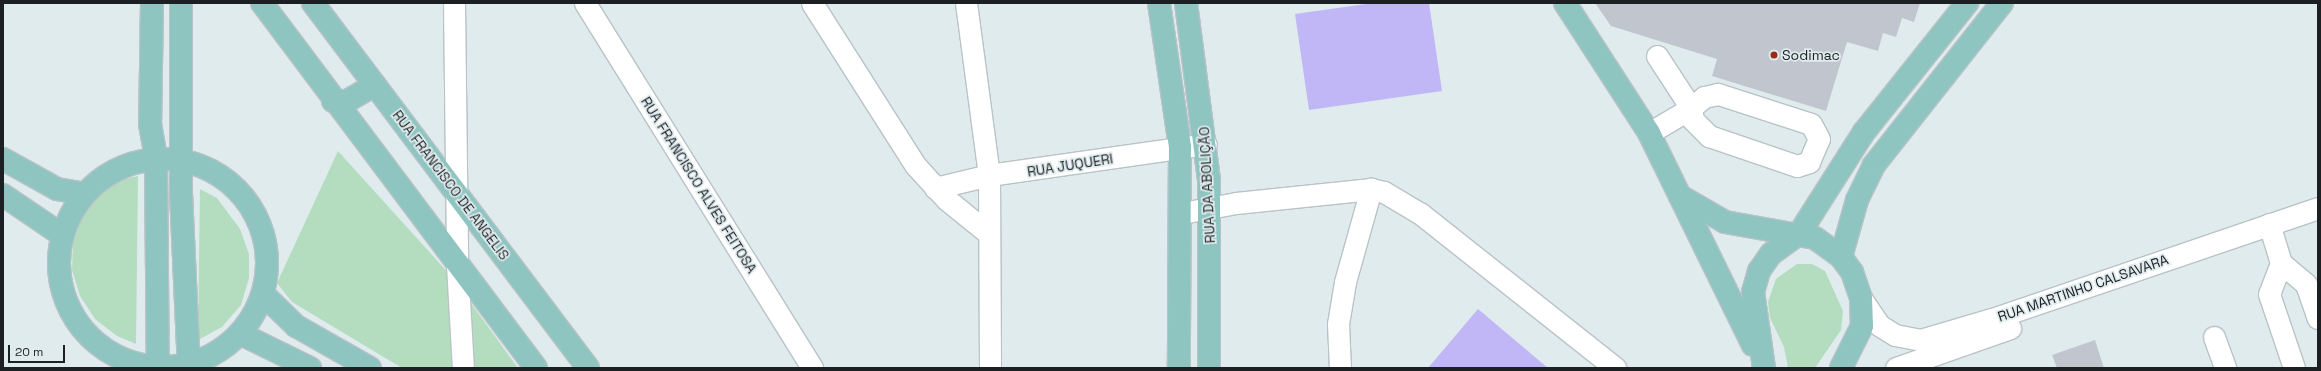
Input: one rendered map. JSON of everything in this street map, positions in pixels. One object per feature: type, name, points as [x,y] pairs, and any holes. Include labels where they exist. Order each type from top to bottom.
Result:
[{"type":"main road","points":[[152,3],[150,124],[156,159],[158,368]]},
{"type":"main road","points":[[181,3],[182,161],[189,366]]},
{"type":"main road","points":[[262,3],[333,101],[536,368]]},
{"type":"main road","name":"RUA FRANCISCO DE ANGELIS","points":[[313,3],[459,194],[588,368]]},
{"type":"main road","name":"RUA DA ABOLIÇÃO","points":[[1159,3],[1180,147],[1182,213],[1179,368]]},
{"type":"main road","name":"RUA DA ABOLIÇÃO","points":[[1186,3],[1206,144],[1211,209],[1209,368]]},
{"type":"main road","points":[[1565,3],[1649,133],[1763,368]]},
{"type":"main road","points":[[1763,368],[1753,292],[1759,271],[1771,254],[1799,234],[1864,132],[1967,3]]},
{"type":"main road","points":[[1841,257],[1857,200],[1874,165],[1999,8]]},
{"type":"main road","points":[[333,101],[347,101],[375,85]]},
{"type":"main road","points":[[3,159],[57,189],[85,194]]},
{"type":"main road","points":[[156,159],[182,161],[207,169],[231,184],[249,205],[262,230],[267,258],[264,295],[241,334],[224,349],[189,366],[158,368],[129,365],[101,347],[79,325],[64,297],[58,266],[62,235],[73,208],[85,194],[109,173],[129,164],[156,159]]},
{"type":"main road","points":[[3,195],[62,235]]},
{"type":"main road","points":[[1680,196],[1725,222],[1799,234],[1814,238],[1841,257],[1852,272],[1861,298],[1862,326],[1840,368]]},
{"type":"main road","points":[[264,295],[296,326],[370,368]]},
{"type":"main road","points":[[241,334],[310,368]]},
{"type":"street","points":[[454,3],[459,194],[457,265],[463,368]]},
{"type":"street","name":"RUA FRANCISCO ALVES FEITOSA","points":[[584,3],[812,368]]},
{"type":"street","points":[[812,3],[867,93],[935,188],[989,234]]},
{"type":"street","points":[[966,3],[989,176],[990,368]]},
{"type":"street","points":[[1649,133],[1691,108],[1704,98],[1718,94],[1811,124],[1819,139],[1809,162],[1797,166],[1709,136],[1693,120],[1691,108],[1657,56]]},
{"type":"street","name":"RUA JUQUERI","points":[[935,188],[989,176],[1206,144]]},
{"type":"street","points":[[1340,368],[1338,324],[1345,282],[1371,189]]},
{"type":"street","points":[[1182,213],[1211,209],[1236,203],[1371,189],[1384,192],[1420,214],[1615,368]]},
{"type":"street","name":"RUA MARTINHO CALSAVARA","points":[[1896,368],[2271,229],[2318,208]]},
{"type":"street","name":"RUA MARTINHO CALSAVARA","points":[[1861,298],[1879,325],[1895,335],[1920,340],[1992,319],[2271,229],[2318,220]]},
{"type":"street","points":[[2271,229],[2281,263],[2303,280],[2317,311]]},
{"type":"street","points":[[2281,263],[2269,294],[2294,368]]},
{"type":"street","points":[[2214,337],[2225,368]]},
{"type":"green space","points":[[338,151],[452,277],[518,368],[402,368],[292,302],[277,283]]},
{"type":"green space","points":[[138,176],[136,344],[117,336],[95,319],[80,296],[72,270],[73,243],[82,217],[99,196],[121,180]]},
{"type":"green space","points":[[200,189],[217,198],[240,229],[249,254],[249,278],[241,305],[222,327],[198,340]]},
{"type":"green space","points":[[1797,264],[1812,264],[1825,271],[1843,311],[1841,330],[1815,368],[1788,368],[1784,347],[1770,318],[1768,302],[1776,279]]},
{"type":"shaded area","points":[[1373,3],[1429,3],[1442,91],[1309,110],[1295,14]]},
{"type":"shaded area","points":[[1478,309],[1548,368],[1428,368]]},
{"type":"building","name":"Sodimac","points":[[1595,3],[1920,3],[1914,22],[1902,18],[1896,37],[1883,33],[1878,51],[1847,42],[1826,111],[1712,76],[1717,59],[1611,26]]},
{"type":"building","points":[[2095,340],[2104,368],[2057,368],[2052,355]]},
{"type":"place","name":"Sodimac","points":[[1774,55]]}]
